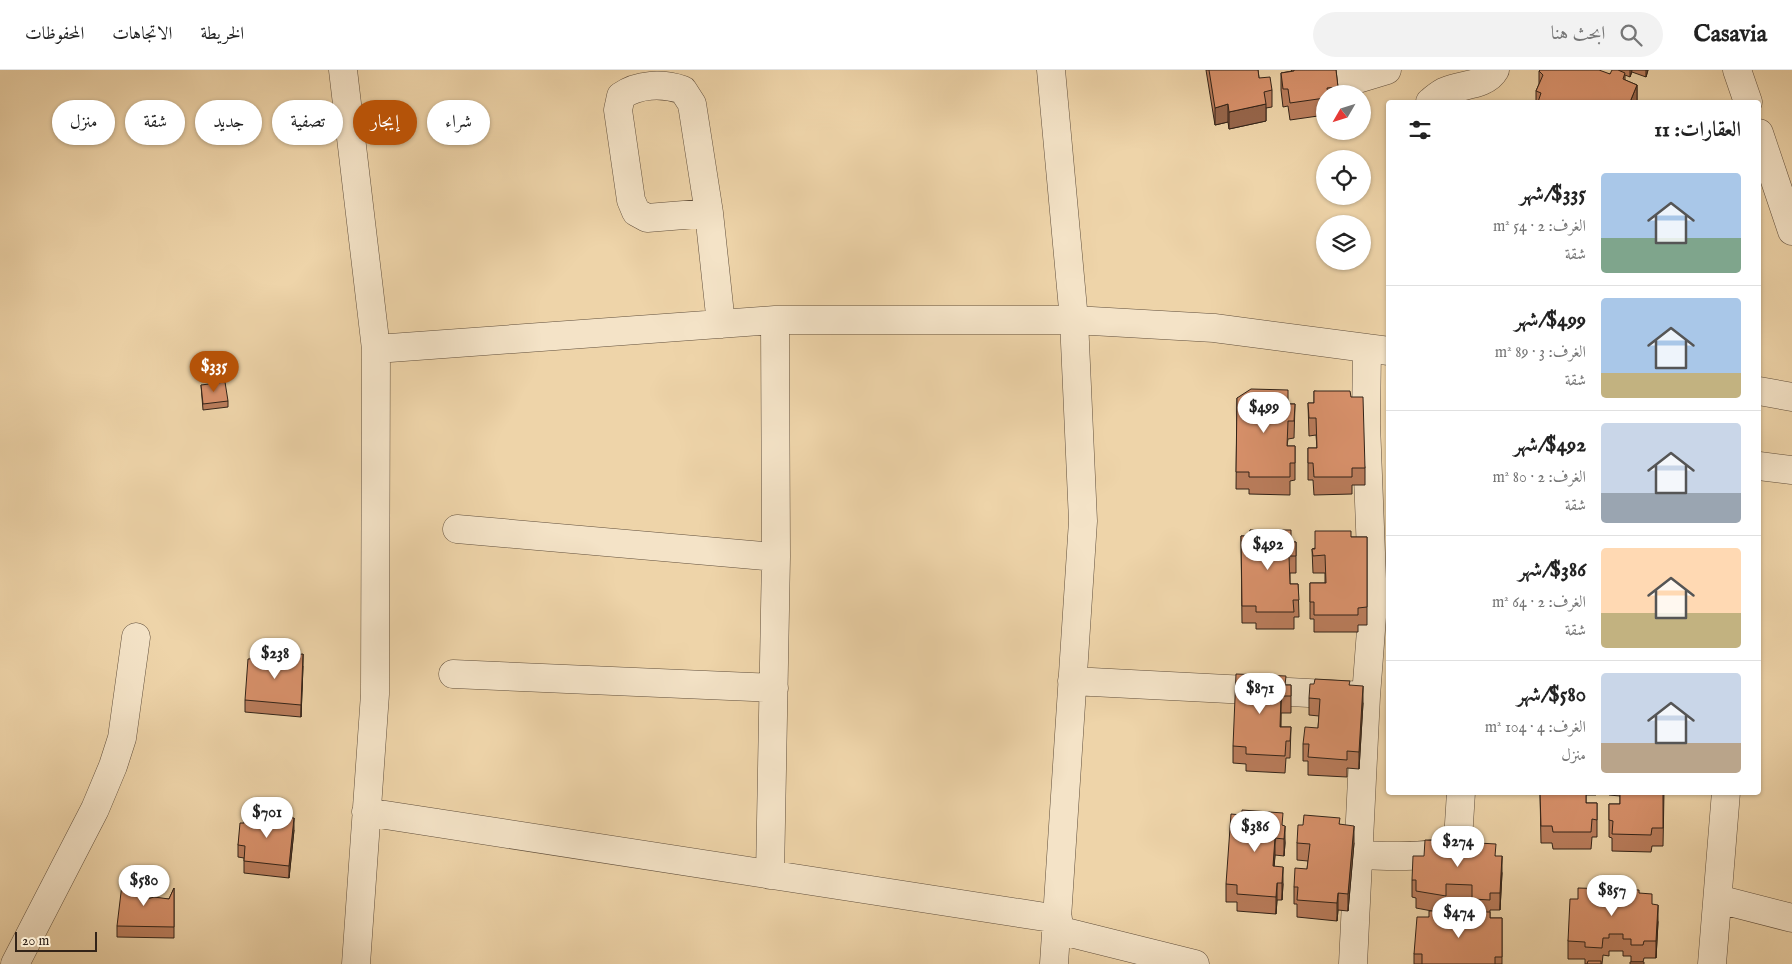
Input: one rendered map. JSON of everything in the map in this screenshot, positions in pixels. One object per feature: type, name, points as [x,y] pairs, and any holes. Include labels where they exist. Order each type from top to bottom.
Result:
[{"type":"street","points":[[343,70],[376,348],[375,694],[356,964]]},
{"type":"street","points":[[1051,70],[1074,320],[1083,521],[1054,964]]},
{"type":"street","points":[[1332,70],[1334,77],[1344,82],[1387,70]]},
{"type":"street","points":[[1433,100],[1444,92],[1481,82],[1492,75],[1495,70]]},
{"type":"street","points":[[1738,70],[1747,100]]},
{"type":"street","points":[[709,213],[648,218],[636,212],[631,200],[618,110],[621,96],[632,88],[668,85],[683,90],[692,104],[709,213],[721,324]]},
{"type":"street","points":[[1761,139],[1792,231]]},
{"type":"street","points":[[376,348],[775,320],[1074,320],[1214,328],[1378,350],[1366,424],[1381,604],[1366,696],[1353,964]]},
{"type":"street","points":[[770,874],[776,557],[775,320]]},
{"type":"street","points":[[1761,392],[1792,397]]},
{"type":"street","points":[[1761,466],[1792,470]]},
{"type":"street","points":[[457,529],[776,557]]},
{"type":"street","points":[[15,964],[96,809],[113,766],[122,738],[136,637]]},
{"type":"street","points":[[453,674],[774,688]]},
{"type":"street","points":[[1072,681],[1366,696]]},
{"type":"street","points":[[1359,855],[1434,854],[1450,850],[1458,840],[1462,795]]},
{"type":"street","points":[[1712,964],[1726,795]]},
{"type":"street","points":[[366,812],[770,874],[1058,925],[1195,964]]},
{"type":"street","points":[[1718,899],[1792,918]]},
{"type":"building","points":[[1209,70],[1258,70],[1259,78],[1270,77],[1272,90],[1264,92],[1266,104],[1229,112],[1228,104],[1215,108]]},
{"type":"building","points":[[1336,70],[1338,85],[1316,85],[1316,99],[1290,103],[1288,89],[1283,89],[1281,73]]},
{"type":"building","points":[[1599,70],[1610,74],[1612,70],[1618,70],[1625,73],[1623,79],[1637,85],[1631,100],[1539,100],[1541,93],[1536,91],[1543,75],[1539,71]]},
{"type":"building","points":[[225,382],[228,401],[203,404],[201,385]]},
{"type":"building","points":[[1251,389],[1288,390],[1288,404],[1295,404],[1294,421],[1288,421],[1287,446],[1295,446],[1295,463],[1290,463],[1290,477],[1249,477],[1249,472],[1236,472],[1237,398]]},
{"type":"building","points":[[1314,391],[1350,391],[1351,397],[1363,397],[1365,468],[1352,468],[1352,477],[1314,477],[1313,463],[1308,463],[1308,448],[1317,448],[1316,418],[1309,418],[1308,403],[1314,403]]},
{"type":"building","points":[[1250,530],[1291,530],[1291,542],[1296,542],[1296,556],[1289,556],[1290,584],[1298,584],[1299,600],[1293,600],[1294,612],[1256,612],[1256,606],[1242,606],[1241,536],[1250,536]]},
{"type":"building","points":[[1315,531],[1351,531],[1351,537],[1367,537],[1367,607],[1358,608],[1358,615],[1314,615],[1314,602],[1310,602],[1310,583],[1326,583],[1325,555],[1313,556],[1312,549],[1315,549]]},
{"type":"building","points":[[303,654],[301,705],[245,700],[248,659]]},
{"type":"building","points":[[1236,674],[1286,676],[1285,685],[1291,685],[1291,696],[1281,696],[1280,727],[1291,727],[1290,741],[1286,741],[1285,756],[1246,754],[1246,747],[1233,746]]},
{"type":"building","points":[[1315,679],[1350,681],[1349,685],[1363,686],[1359,752],[1347,751],[1347,760],[1308,757],[1309,744],[1303,744],[1305,727],[1318,728],[1320,699],[1309,698],[1310,684],[1314,684]]},
{"type":"building","points":[[1540,795],[1586,795],[1586,803],[1597,803],[1597,820],[1592,819],[1591,832],[1553,832],[1552,826],[1541,826]]},
{"type":"building","points":[[1620,795],[1663,795],[1663,828],[1652,828],[1651,835],[1612,834],[1613,821],[1609,820],[1609,804],[1620,804]]},
{"type":"building","points":[[1242,810],[1283,813],[1284,839],[1275,838],[1273,866],[1283,867],[1282,883],[1277,883],[1276,897],[1237,894],[1237,885],[1226,884],[1231,814],[1242,815]]},
{"type":"building","points":[[245,813],[294,818],[289,866],[244,861],[245,846],[238,845],[240,823],[244,823]]},
{"type":"building","points":[[1304,815],[1340,818],[1339,824],[1354,826],[1348,894],[1338,893],[1337,903],[1297,900],[1298,887],[1294,887],[1295,868],[1307,869],[1310,844],[1297,843],[1298,825],[1303,825]]},
{"type":"building","points":[[1425,840],[1496,844],[1495,856],[1502,856],[1500,893],[1490,893],[1490,900],[1472,899],[1472,885],[1446,884],[1446,896],[1416,891],[1416,880],[1412,880],[1413,856],[1424,856]]},
{"type":"building","points":[[123,876],[145,880],[144,900],[154,897],[169,899],[174,888],[174,927],[117,926]]},
{"type":"building","points":[[1578,888],[1639,890],[1639,893],[1652,894],[1652,904],[1658,905],[1656,941],[1644,941],[1643,945],[1631,945],[1631,939],[1623,939],[1623,934],[1609,934],[1609,938],[1603,938],[1602,948],[1585,947],[1585,942],[1568,941],[1570,899],[1578,899]]},
{"type":"building","points":[[1429,911],[1446,911],[1445,924],[1452,924],[1454,921],[1471,921],[1471,912],[1490,912],[1490,918],[1502,918],[1502,957],[1495,957],[1495,964],[1422,964],[1422,954],[1414,954],[1417,917],[1429,917]]},
{"type":"building","points":[[1588,961],[1601,961],[1601,964],[1587,964]]},
{"type":"building","points":[[1630,962],[1644,962],[1644,964],[1630,964]]}]
